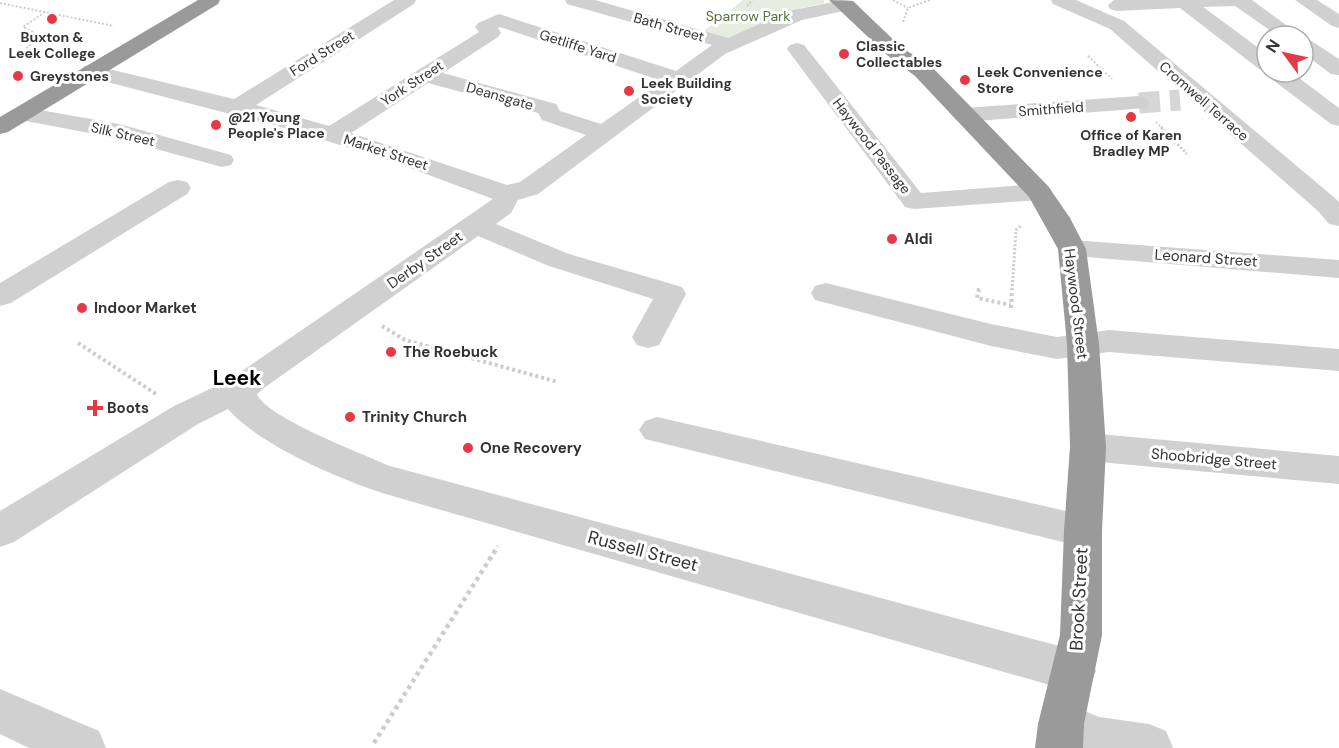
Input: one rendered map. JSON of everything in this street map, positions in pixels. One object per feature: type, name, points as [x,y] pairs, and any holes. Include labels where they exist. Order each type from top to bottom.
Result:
[{"type":"highway","points":[[0,127],[211,0]]},
{"type":"highway","name":"Haywood Street","points":[[856,1],[894,51],[923,71],[1038,192],[1056,218],[1072,249],[1083,344],[1088,447]]},
{"type":"highway","name":"Brook Street","points":[[1060,736],[1081,635],[1083,531],[1088,447]]},
{"type":"street","name":"Ford Street","points":[[238,107],[407,0]]},
{"type":"street","name":"Bath Street","points":[[574,0],[717,40],[728,46]]},
{"type":"street","name":"Cromwell Terrace","points":[[1060,0],[1118,26],[1190,99],[1327,205],[1339,218]]},
{"type":"street","points":[[1117,5],[1237,0],[1273,24]]},
{"type":"street","points":[[1304,0],[1339,22]]},
{"type":"street","points":[[504,193],[517,193],[529,188],[718,50],[776,24],[818,9],[856,1]]},
{"type":"street","points":[[1185,2],[1255,55]]},
{"type":"street","name":"Getliffe Yard","points":[[491,33],[485,27],[499,20],[679,79]]},
{"type":"street","name":"Haywood Passage","points":[[776,24],[914,201],[1038,192]]},
{"type":"street","name":"York Street","points":[[333,134],[491,33]]},
{"type":"street","points":[[1315,52],[1339,69]]},
{"type":"street","name":"Market Street","points":[[96,68],[333,134],[504,193]]},
{"type":"street","name":"Deansgate","points":[[425,75],[548,109],[549,115],[604,133]]},
{"type":"street","points":[[1293,84],[1339,118]]},
{"type":"street","name":"Smithfield","points":[[964,115],[1139,103]]},
{"type":"street","name":"Silk Street","points":[[23,114],[119,131],[222,160]]},
{"type":"street","points":[[0,296],[178,188]]},
{"type":"street","name":"Derby Street","points":[[0,531],[186,416],[241,389],[502,207],[506,199],[504,193]]},
{"type":"street","points":[[476,225],[559,260],[671,294],[648,337]]},
{"type":"street","name":"Leonard Street","points":[[1072,249],[1339,269]]},
{"type":"street","points":[[826,293],[1057,348],[1109,341],[1339,360]]},
{"type":"street","name":"Russell Street","points":[[241,389],[239,399],[245,410],[304,444],[382,478],[1074,671]]},
{"type":"street","points":[[657,430],[1083,531]]},
{"type":"street","name":"Shoobridge Street","points":[[1088,447],[1339,470]]},
{"type":"street","points":[[0,711],[82,748]]},
{"type":"street","points":[[1060,736],[1149,748]]},
{"type":"path","points":[[893,0],[908,8]]},
{"type":"path","points":[[0,3],[154,34]]},
{"type":"path","points":[[45,12],[23,27],[41,36],[23,51],[96,68]]},
{"type":"path","points":[[1009,338],[1016,230],[1027,219]]},
{"type":"path","points":[[979,287],[977,298],[1011,304]]},
{"type":"path","points":[[352,310],[405,340],[558,382]]},
{"type":"path","points":[[78,343],[186,416]]},
{"type":"path","points":[[374,743],[517,516]]},
{"type":"green space","name":"Sparrow Park","points":[[743,0],[824,0],[824,3],[802,8],[730,42],[704,31]]},
{"type":"tunnel","points":[[1139,103],[1180,100]]},
{"type":"place","name":"Buxton & Leek College","points":[[52,19]]},
{"type":"place","name":"Classic Collectables","points":[[844,54]]},
{"type":"place","name":"Greystones","points":[[18,76]]},
{"type":"place","name":"Leek Convenience Store","points":[[965,80]]},
{"type":"place","name":"Leek Building Society","points":[[629,91]]},
{"type":"place","name":"Office of Karen Bradley MP","points":[[1131,117]]},
{"type":"place","name":"@21 Young People's Place","points":[[216,125]]},
{"type":"place","name":"Aldi","points":[[892,239]]},
{"type":"place","name":"Indoor Market","points":[[82,308]]},
{"type":"place","name":"The Roebuck","points":[[391,352]]},
{"type":"place","name":"Boots","points":[[95,408]]},
{"type":"place","name":"Trinity Church","points":[[350,417]]},
{"type":"place","name":"One Recovery","points":[[468,448]]},
{"type":"district","name":"Leek","points":[[237,378]]}]
